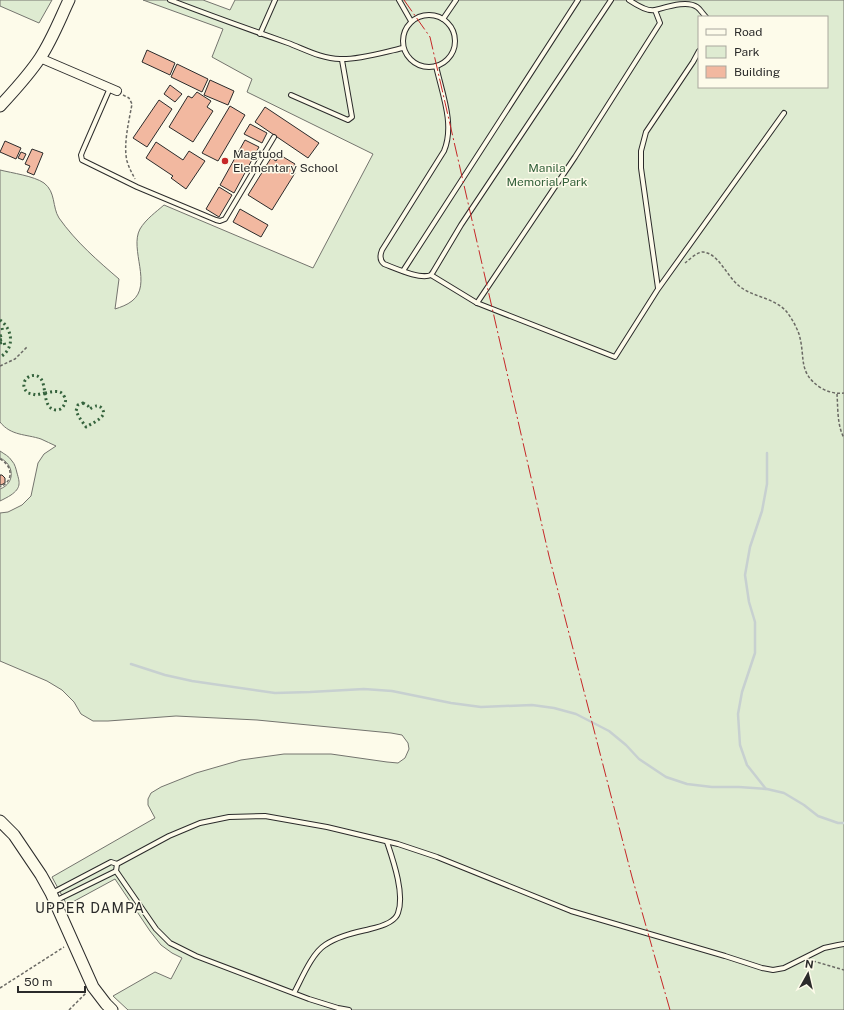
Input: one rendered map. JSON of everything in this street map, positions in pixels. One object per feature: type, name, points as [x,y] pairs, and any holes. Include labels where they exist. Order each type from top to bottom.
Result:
[{"type":"main road","points":[[0,106],[17,88],[40,58],[69,0]]},
{"type":"main road","points":[[0,821],[14,835],[53,897],[93,987],[112,1010]]},
{"type":"street","points":[[40,58],[114,90]]},
{"type":"lane","points":[[170,0],[260,34],[334,59],[342,60],[403,48]]},
{"type":"lane","points":[[260,34],[275,0]]},
{"type":"lane","points":[[399,0],[412,21]]},
{"type":"lane","points":[[442,19],[456,0]]},
{"type":"lane","points":[[403,271],[578,0]]},
{"type":"lane","points":[[436,66],[448,117],[449,126],[447,144],[382,250],[381,255],[381,262],[384,264],[418,276],[426,277],[431,275],[462,225],[611,0]]},
{"type":"lane","points":[[629,0],[652,11],[672,5],[690,3],[698,7],[705,16]]},
{"type":"lane","points":[[477,304],[575,157],[660,23],[656,10]]},
{"type":"lane","points":[[421,16],[438,16],[442,19],[447,22],[455,36],[454,48],[450,57],[446,61],[436,66],[426,67],[416,64],[408,57],[403,48],[403,34],[408,25],[421,16]]},
{"type":"lane","points":[[658,289],[641,168],[641,151],[646,132],[693,62],[698,52]]},
{"type":"lane","points":[[291,95],[348,120],[352,117],[342,60]]},
{"type":"lane","points":[[114,90],[83,150],[81,156],[82,160],[137,186],[216,220],[225,220],[274,137]]},
{"type":"lane","points":[[431,275],[477,304],[615,357],[658,289],[784,113]]},
{"type":"lane","points":[[53,897],[111,862],[117,864],[170,836],[200,823],[229,817],[265,816],[327,827],[398,844],[437,857],[571,912],[762,968],[773,970],[784,968],[824,948],[844,944]]},
{"type":"lane","points":[[294,993],[311,960],[323,946],[341,936],[378,927],[391,921],[398,914],[401,898],[396,869],[387,842]]},
{"type":"lane","points":[[117,864],[116,871],[156,929],[170,942],[196,956],[308,999],[349,1010]]},
{"type":"lane","points":[[53,897],[116,871]]},
{"type":"path","points":[[114,90],[129,98],[132,104],[126,151],[127,161],[137,186]]},
{"type":"path","points":[[684,264],[699,253],[704,252],[710,254],[716,258],[738,285],[750,292],[775,302],[785,310],[793,321],[799,334],[805,372],[812,382],[825,390],[837,394],[844,393]]},
{"type":"path","points":[[0,366],[15,359],[28,346]]},
{"type":"path","points":[[837,394],[839,422],[844,438]]},
{"type":"path","points":[[0,459],[6,462],[10,473],[6,483],[0,487]]},
{"type":"path","points":[[0,988],[73,941]]},
{"type":"path","points":[[804,959],[844,970]]},
{"type":"path","points":[[69,1010],[93,987]]},
{"type":"green space","points":[[0,0],[52,0],[39,23],[0,6]]},
{"type":"green space","name":"Manila Memorial Park","points":[[143,0],[203,0],[230,10],[235,0],[844,0],[844,1010],[128,1010],[113,996],[155,972],[171,979],[182,958],[161,945],[115,879],[67,905],[52,877],[155,818],[148,805],[148,799],[151,793],[161,787],[196,773],[241,760],[284,754],[331,754],[398,763],[405,758],[409,749],[408,743],[402,735],[257,720],[176,716],[93,721],[81,714],[74,702],[62,690],[47,681],[0,661],[0,513],[8,512],[22,505],[31,496],[38,463],[44,454],[56,446],[41,439],[9,430],[0,422],[0,170],[35,178],[48,187],[59,218],[88,251],[119,279],[115,309],[132,301],[138,294],[141,286],[141,276],[137,237],[145,222],[164,205],[313,268],[373,154],[247,92],[252,79],[212,57],[223,29]]},
{"type":"green space","points":[[0,451],[14,464],[19,485],[17,490],[10,496],[0,501],[0,489],[9,482],[11,474],[8,465],[0,458]]},
{"type":"building","points":[[147,50],[175,63],[170,75],[142,62]]},
{"type":"building","points":[[177,64],[208,79],[202,92],[171,77]]},
{"type":"building","points":[[210,80],[234,91],[228,105],[204,95]]},
{"type":"building","points":[[170,85],[182,94],[175,102],[164,94]]},
{"type":"building","points":[[197,92],[211,101],[207,107],[213,111],[193,142],[169,127],[188,96],[192,98]]},
{"type":"building","points":[[159,100],[172,109],[147,147],[133,138]]},
{"type":"building","points":[[230,106],[245,115],[218,161],[202,153]]},
{"type":"building","points":[[265,107],[319,143],[308,158],[255,122]]},
{"type":"building","points":[[250,124],[267,133],[262,143],[244,134]]},
{"type":"building","points":[[245,140],[259,147],[234,193],[220,185]]},
{"type":"building","points":[[5,141],[21,148],[16,159],[0,152]]},
{"type":"building","points":[[156,142],[183,160],[189,151],[205,161],[186,189],[171,178],[173,176],[146,158]]},
{"type":"building","points":[[32,149],[43,153],[34,175],[27,172],[30,166],[25,164]]},
{"type":"building","points":[[21,152],[26,154],[23,160],[18,158]]},
{"type":"building","points":[[280,155],[295,164],[292,171],[295,173],[272,210],[248,195],[271,158],[276,161]]},
{"type":"building","points":[[219,187],[232,195],[219,217],[206,209]]},
{"type":"building","points":[[240,209],[268,225],[261,237],[233,222]]},
{"type":"building","points":[[0,475],[5,478],[5,483],[1,485],[0,485]]},
{"type":"waterway","points":[[766,789],[747,765],[740,745],[738,714],[742,692],[755,653],[755,622],[749,602],[745,575],[750,547],[762,511],[767,484],[767,453]]},
{"type":"waterway","points":[[131,664],[165,675],[192,681],[275,693],[364,689],[392,691],[451,703],[481,707],[532,705],[554,708],[576,714],[609,731],[626,745],[639,759],[666,777],[687,784],[712,787],[767,789],[784,793],[804,805],[818,816],[838,823],[844,823]]},
{"type":"hedge","points":[[0,320],[8,328],[10,334],[10,344],[8,349],[0,357]]},
{"type":"hedge","points":[[2,328],[3,332]]},
{"type":"hedge","points":[[0,340],[4,339]]},
{"type":"hedge","points":[[0,343],[4,342],[5,346]]},
{"type":"hedge","points":[[45,393],[36,395],[28,393],[24,385],[27,378],[34,375],[38,376],[43,383],[44,387],[45,392],[46,398],[47,402],[49,406],[52,409],[57,410],[63,407],[66,400],[61,392],[56,392],[45,393]]},
{"type":"hedge","points":[[83,403],[90,409],[95,406],[99,406],[103,412],[100,419],[86,427],[76,411],[78,405],[83,403]]},
{"type":"power","points":[[404,0],[430,37],[549,556],[632,877],[670,1010]]},
{"type":"place","name":"Magtuod Elementary School","points":[[225,161]]},
{"type":"district","name":"UPPER DAMPA","points":[[90,908]]}]
